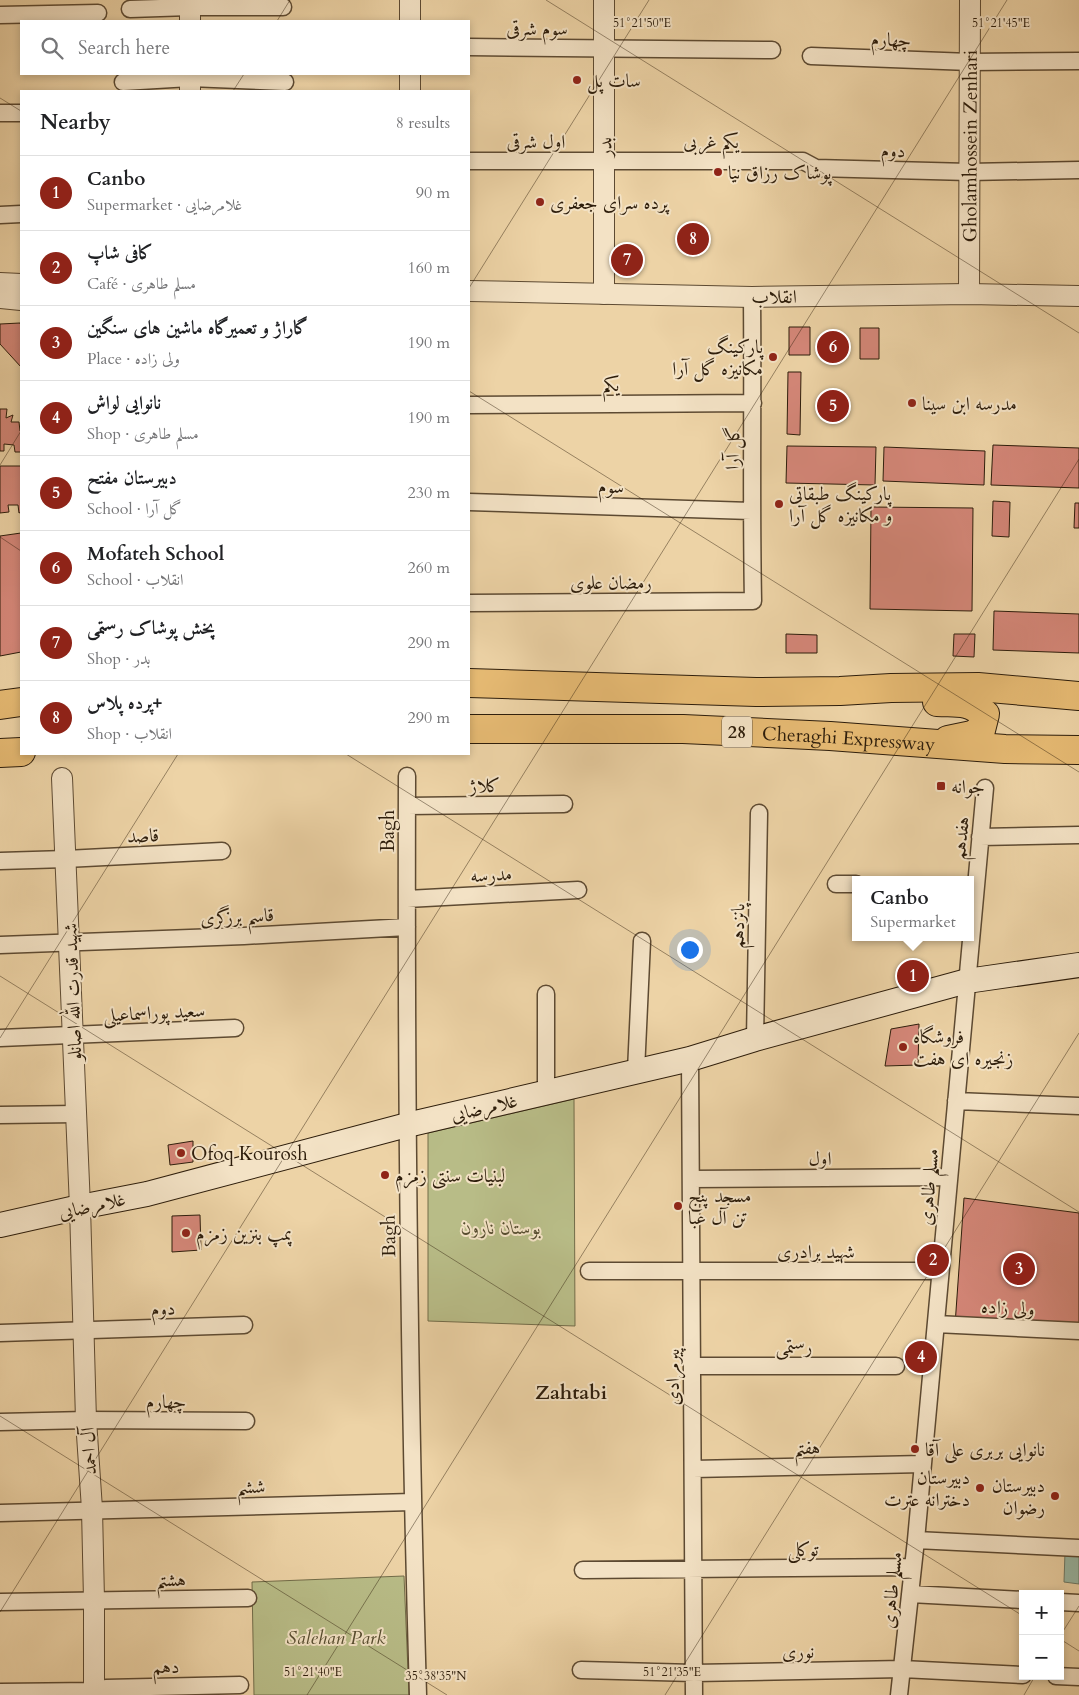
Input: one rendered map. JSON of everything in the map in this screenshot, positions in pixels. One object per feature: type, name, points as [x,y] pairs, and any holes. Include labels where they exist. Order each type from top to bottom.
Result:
[{"type":"highway","name":"28","points":[[470,683],[756,692],[978,687],[1079,696]]},
{"type":"highway","points":[[840,691],[875,698],[920,702],[966,703],[985,714],[981,730],[972,735],[924,744]]},
{"type":"highway","points":[[0,705],[20,702]]},
{"type":"highway","name":"Cheraghi Expressway","points":[[470,729],[683,730],[830,736],[1005,749],[1079,750]]},
{"type":"highway","points":[[0,753],[20,752]]},
{"type":"main road","name":"غلامرضایی","points":[[0,1226],[80,1207],[147,1194],[407,1125],[690,1059],[755,1039],[967,981],[1079,965]]},
{"type":"street","points":[[410,0],[410,20]]},
{"type":"street","name":"بدر","points":[[604,0],[604,294]]},
{"type":"street","name":"Gholamhossein Zenhari","points":[[969,294],[970,0]]},
{"type":"street","points":[[130,9],[283,7]]},
{"type":"street","points":[[0,15],[98,13]]},
{"type":"street","name":"سوم شرقی","points":[[470,47],[772,50]]},
{"type":"street","name":"چهارم","points":[[811,56],[970,62]]},
{"type":"street","points":[[970,62],[1079,61]]},
{"type":"street","points":[[410,75],[410,90]]},
{"type":"street","points":[[123,82],[285,82]]},
{"type":"street","points":[[0,112],[20,113]]},
{"type":"street","name":"اول شرقی","points":[[470,161],[604,160]]},
{"type":"street","name":"یکم غربی","points":[[604,160],[803,161],[816,168]]},
{"type":"street","name":"دوم","points":[[816,168],[969,172]]},
{"type":"street","points":[[969,172],[1079,170]]},
{"type":"street","points":[[0,214],[20,214]]},
{"type":"street","points":[[0,283],[20,284]]},
{"type":"street","name":"انقلاب","points":[[470,291],[752,297],[969,294],[1079,296]]},
{"type":"street","name":"گل آرا","points":[[752,297],[751,511],[753,601]]},
{"type":"street","points":[[0,298],[20,300]]},
{"type":"street","name":"یکم","points":[[470,405],[753,403]]},
{"type":"street","name":"سوم","points":[[470,502],[751,511]]},
{"type":"street","name":"رمضان علوی","points":[[470,603],[753,601]]},
{"type":"street","name":"Bagh","points":[[407,776],[407,1125],[412,1502],[418,1695]]},
{"type":"street","name":"شهید قدرت الله اصانلو","points":[[62,778],[80,1207]]},
{"type":"street","name":"هفدهم","points":[[974,880],[985,788]]},
{"type":"street","name":"کلاژ","points":[[406,806],[564,804]]},
{"type":"street","name":"پانزدهم","points":[[755,1039],[759,813]]},
{"type":"street","points":[[980,837],[1079,834]]},
{"type":"street","name":"قاصد","points":[[0,861],[222,851]]},
{"type":"street","points":[[836,884],[852,884]]},
{"type":"street","name":"مدرسه","points":[[406,899],[578,890]]},
{"type":"street","name":"قاسم برزگری","points":[[0,944],[244,936],[406,927]]},
{"type":"street","points":[[636,1071],[642,941]]},
{"type":"street","name":"هفدهم","points":[[967,981],[970,941]]},
{"type":"street","name":"مسلم طاهری","points":[[899,1695],[916,1540],[967,981]]},
{"type":"street","points":[[546,994],[546,1092]]},
{"type":"street","name":"سعید پوراسماعیلی","points":[[0,1038],[235,1028]]},
{"type":"street","name":"پیرمرادی","points":[[690,1059],[694,1695]]},
{"type":"street","points":[[956,1101],[1079,1106]]},
{"type":"street","points":[[0,1115],[77,1114]]},
{"type":"street","name":"اول","points":[[691,1179],[949,1177]]},
{"type":"street","name":"آل احمد","points":[[80,1207],[86,1420],[92,1509],[94,1693]]},
{"type":"street","points":[[589,1271],[692,1270]]},
{"type":"street","name":"شهید برادری","points":[[692,1270],[940,1272]]},
{"type":"street","name":"ولی زاده","points":[[936,1324],[1079,1331]]},
{"type":"street","name":"دوم","points":[[84,1331],[244,1325]]},
{"type":"street","points":[[0,1333],[84,1331]]},
{"type":"street","name":"رستمی","points":[[692,1366],[896,1366]]},
{"type":"street","points":[[0,1422],[86,1420]]},
{"type":"street","name":"چهارم","points":[[86,1420],[246,1421]]},
{"type":"street","name":"هفتم","points":[[693,1469],[923,1464]]},
{"type":"street","name":"ششم","points":[[0,1513],[92,1509],[412,1502]]},
{"type":"street","points":[[916,1540],[1079,1548]]},
{"type":"street","name":"توکلی","points":[[583,1570],[913,1568]]},
{"type":"street","points":[[910,1594],[1019,1600]]},
{"type":"street","name":"هشتم","points":[[94,1600],[248,1598]]},
{"type":"street","points":[[0,1602],[94,1600]]},
{"type":"street","points":[[1064,1602],[1079,1603]]},
{"type":"street","name":"نوری","points":[[581,1670],[694,1673],[902,1669],[1019,1675]]},
{"type":"street","points":[[1064,1676],[1079,1677]]},
{"type":"street","name":"دهم","points":[[0,1692],[94,1693],[106,1688],[240,1685]]},
{"type":"green space","name":"بوستان نارون","points":[[574,1099],[575,1326],[428,1321],[428,1133]]},
{"type":"green space","name":"Salehan Park","points":[[404,1576],[409,1695],[254,1695],[252,1582]]},
{"type":"shaded area","points":[[1065,1552],[1079,1553],[1079,1584],[1064,1582]]},
{"type":"building","points":[[20,323],[20,366],[0,344],[0,324]]},
{"type":"building","points":[[789,327],[810,327],[810,355],[789,355]]},
{"type":"building","points":[[860,328],[879,328],[879,359],[860,359]]},
{"type":"building","points":[[788,372],[801,372],[800,435],[787,434]]},
{"type":"building","points":[[0,409],[7,409],[6,418],[13,415],[11,422],[19,422],[20,452],[15,452],[14,445],[4,444],[4,451],[0,451]]},
{"type":"building","points":[[993,445],[1079,448],[1079,488],[991,485]]},
{"type":"building","points":[[787,446],[876,447],[875,485],[786,483]]},
{"type":"building","points":[[884,447],[985,451],[984,485],[883,481]]},
{"type":"building","points":[[0,466],[20,466],[20,512],[18,505],[8,505],[9,512],[0,513]]},
{"type":"building","points":[[993,501],[1010,502],[1009,537],[992,536]]},
{"type":"building","points":[[1075,503],[1079,503],[1079,528],[1074,528]]},
{"type":"building","points":[[871,507],[973,508],[972,611],[870,609]]},
{"type":"building","points":[[20,533],[20,652],[0,656],[0,536]]},
{"type":"building","points":[[994,611],[1079,614],[1079,653],[993,650]]},
{"type":"building","points":[[786,634],[817,635],[817,653],[786,653]]},
{"type":"building","points":[[954,634],[975,634],[974,657],[953,656]]},
{"type":"building","name":"فروشگاه زنجیره ای هفت","points":[[919,1024],[918,1065],[885,1066],[891,1029]]},
{"type":"building","name":"Ofoq Kourosh","points":[[193,1141],[193,1162],[170,1165],[168,1145]]},
{"type":"building","points":[[964,1198],[1079,1213],[1079,1331],[955,1325]]},
{"type":"building","name":"پمپ بنزین زمزم","points":[[200,1215],[201,1250],[172,1252],[172,1216]]},
{"type":"place","name":"سات پل","points":[[577,80]]},
{"type":"place","name":"پوشاک رزاق نیا","points":[[718,172]]},
{"type":"place","name":"پرده سرای جعفری","points":[[540,202]]},
{"type":"place","name":"پرده پلاس+","points":[[693,239]]},
{"type":"place","name":"پخش پوشاک رستمی","points":[[627,260]]},
{"type":"place","name":"Mofateh School","points":[[833,347]]},
{"type":"place","name":"پارکینگ مکانیزه گل آرا","points":[[773,357]]},
{"type":"place","name":"مدرسه ابن سینا","points":[[912,403]]},
{"type":"place","name":"دبیرستان مفتح","points":[[833,406]]},
{"type":"place","name":"پارکینگ طبقاتی و مکانیزه گل آرا","points":[[779,504]]},
{"type":"place","name":"جوانه","points":[[941,786]]},
{"type":"place","name":"Canbo","points":[[913,976]]},
{"type":"place","name":"فروشگاه زنجیره ای هفت","points":[[903,1047]]},
{"type":"place","name":"Ofoq Kourosh","points":[[181,1153]]},
{"type":"place","name":"لبنیات سنتی زمزم","points":[[385,1175]]},
{"type":"place","name":"مسجد پنج تن آل عبا","points":[[678,1206]]},
{"type":"place","name":"پمپ بنزین زمزم","points":[[186,1233]]},
{"type":"place","name":"کافی شاپ","points":[[933,1260]]},
{"type":"place","name":"گاراژ و تعمیرگاه ماشین های سنگین","points":[[1019,1269]]},
{"type":"place","name":"نانوایی لواش","points":[[921,1357]]},
{"type":"place","name":"نانوایی بربری علی آقا","points":[[915,1449]]},
{"type":"place","name":"دبیرستان دخترانه عترت","points":[[980,1488]]},
{"type":"place","name":"دبیرستان رضوان","points":[[1055,1496]]},
{"type":"district","name":"Zahtabi","points":[[571,1392]]}]
